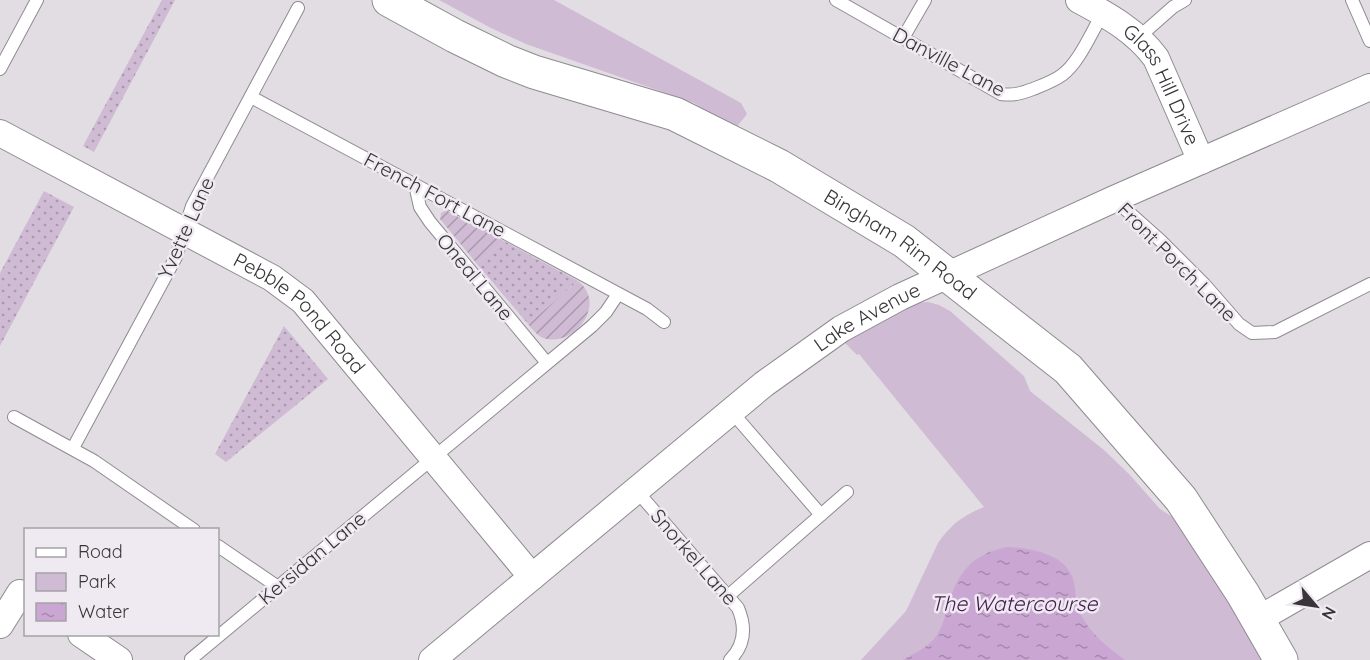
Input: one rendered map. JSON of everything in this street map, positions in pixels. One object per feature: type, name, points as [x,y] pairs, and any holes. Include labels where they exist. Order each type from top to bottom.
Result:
[{"type":"street","name":"Bingham Rim Road","points":[[389,0],[506,61],[534,72],[675,114],[779,166],[904,241],[1068,369],[1181,499],[1281,660]]},
{"type":"street","name":"Glass Hill Drive","points":[[1079,0],[1139,37],[1156,58],[1201,161]]},
{"type":"street","name":"Lake Avenue","points":[[432,660],[773,377],[841,329],[947,274],[1113,199],[1369,91]]},
{"type":"street","name":"Pebble Pond Road","points":[[0,133],[272,278],[303,302],[531,577]]},
{"type":"street","points":[[1257,620],[1370,555]]},
{"type":"street","points":[[0,625],[15,590]]},
{"type":"street","points":[[84,636],[119,660]]},
{"type":"lane","points":[[0,69],[37,0]]},
{"type":"lane","name":"Danville Lane","points":[[836,0],[1001,94],[1014,95],[1054,80],[1066,72],[1075,62],[1103,13]]},
{"type":"lane","points":[[903,38],[925,0]]},
{"type":"lane","points":[[1139,37],[1173,7],[1185,0]]},
{"type":"lane","points":[[1352,0],[1370,41]]},
{"type":"lane","name":"Yvette Lane","points":[[73,448],[176,257],[192,206],[298,9]]},
{"type":"lane","name":"French Fort Lane","points":[[250,97],[647,309],[664,322]]},
{"type":"lane","name":"Oneal Lane","points":[[415,185],[420,207],[430,222],[547,363]]},
{"type":"lane","name":"Front Porch Lane","points":[[1113,199],[1168,248],[1239,324],[1252,333],[1275,332],[1370,284]]},
{"type":"lane","points":[[432,458],[599,319],[618,294]]},
{"type":"lane","points":[[731,411],[821,515]]},
{"type":"lane","points":[[14,417],[73,448],[191,528]]},
{"type":"lane","name":"Kersidan Lane","points":[[219,636],[432,458]]},
{"type":"lane","name":"Snorkel Lane","points":[[636,490],[738,608],[744,627],[740,647],[730,660]]},
{"type":"lane","points":[[728,596],[847,492]]},
{"type":"lane","points":[[219,547],[278,587]]},
{"type":"lane","name":"Kersidan Lane","points":[[191,659],[219,636]]},
{"type":"green space","points":[[162,0],[175,0],[94,152],[83,146]]},
{"type":"green space","points":[[439,0],[554,0],[741,103],[747,114],[735,129],[694,103],[526,44]]},
{"type":"green space","points":[[44,191],[74,207],[0,346],[0,273]]},
{"type":"green space","points":[[447,210],[504,241],[477,264],[440,219],[441,213]]},
{"type":"green space","points":[[504,241],[578,281],[528,324],[477,264]]},
{"type":"green space","points":[[578,281],[587,291],[590,302],[588,313],[582,323],[564,338],[552,340],[539,336],[528,324]]},
{"type":"green space","points":[[928,302],[950,311],[1024,376],[1030,391],[1104,450],[1160,509],[1177,520],[1265,660],[861,660],[906,611],[943,536],[958,521],[984,507],[859,354],[857,355],[842,340],[916,303]]},
{"type":"green space","points":[[284,326],[328,379],[226,462],[215,454]]},
{"type":"water","name":"The Watercourse","points":[[1007,547],[1044,553],[1061,562],[1072,576],[1078,608],[1084,620],[1100,639],[1125,660],[903,660],[927,646],[937,635],[952,593],[968,566],[984,554]]}]
